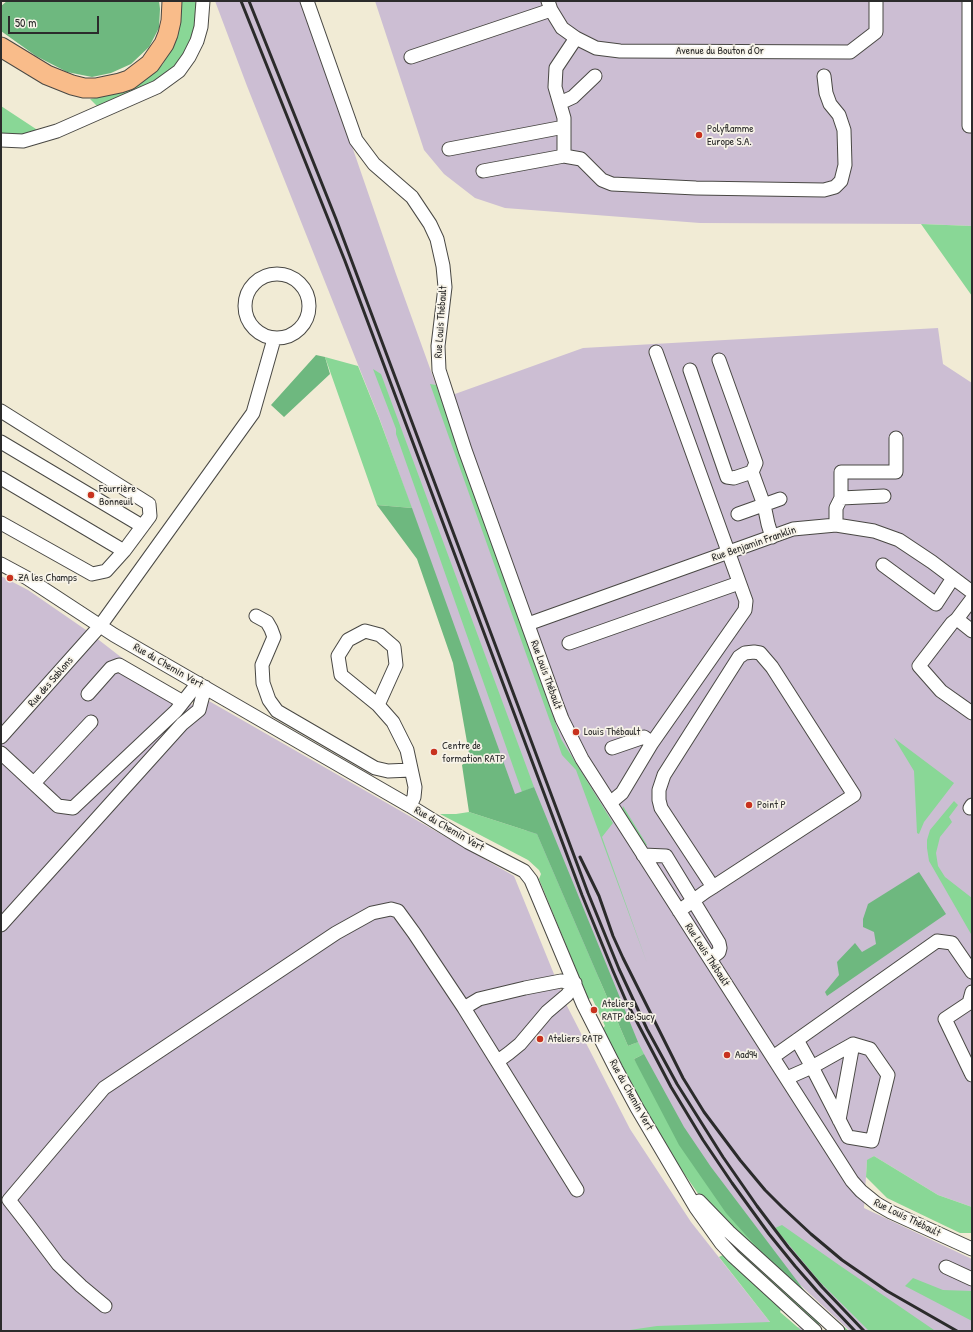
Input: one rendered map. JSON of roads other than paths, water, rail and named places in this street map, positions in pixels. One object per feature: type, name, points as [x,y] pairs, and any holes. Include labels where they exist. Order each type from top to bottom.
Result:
[{"type":"highway","points":[[1,47],[47,75],[67,84],[84,88],[102,87],[120,83],[129,80],[138,74],[150,64],[158,54],[168,34],[171,21],[172,1]]},
{"type":"street","points":[[1,140],[23,141],[57,131],[157,87],[179,71],[189,57],[197,42],[201,27],[203,1]]},
{"type":"street","name":"Rue Louis Thébault","points":[[307,1],[356,140],[374,164],[412,197],[430,224],[437,239],[443,266],[445,287],[438,346],[439,370],[465,450],[562,719],[582,759],[852,1181],[868,1198],[891,1212],[972,1249]]},
{"type":"street","name":"Avenue du Bouton d'Or","points":[[550,6],[562,28],[576,38],[596,48],[620,51],[850,52],[876,32],[876,1]]},
{"type":"street","points":[[969,1],[969,126],[972,126]]},
{"type":"street","points":[[412,57],[550,6]]},
{"type":"street","points":[[564,156],[564,118],[555,87],[556,68],[576,38]]},
{"type":"street","points":[[560,103],[573,98],[595,76]]},
{"type":"street","points":[[483,171],[564,156],[581,159],[602,180],[612,184],[728,189],[824,190],[835,187],[841,181],[845,165],[844,130],[839,115],[830,104],[826,93],[824,76]]},
{"type":"street","points":[[450,149],[564,127]]},
{"type":"street","points":[[272,274],[283,274],[292,278],[301,285],[309,304],[308,315],[303,325],[295,333],[285,338],[274,339],[264,336],[255,330],[245,313],[245,302],[248,292],[262,277],[272,274]]},
{"type":"street","name":"Rue des Sablons","points":[[1,737],[100,626],[253,413],[274,339]]},
{"type":"street","points":[[610,803],[622,793],[652,742],[745,610],[746,601],[656,352]]},
{"type":"street","points":[[719,360],[756,463],[752,472],[764,505],[772,537]]},
{"type":"street","points":[[690,370],[727,477],[734,478],[752,472]]},
{"type":"street","points":[[1,411],[149,504],[150,516],[124,551],[106,571],[92,574],[1,522]]},
{"type":"street","points":[[836,525],[836,508],[841,498],[841,472],[896,472],[896,438]]},
{"type":"street","points":[[1,442],[142,526]]},
{"type":"street","points":[[1,478],[124,551]]},
{"type":"street","points":[[841,498],[884,496]]},
{"type":"street","points":[[738,514],[780,499]]},
{"type":"street","name":"Rue Benjamin Franklin","points":[[528,624],[794,529],[836,525],[874,531],[899,540],[972,592]]},
{"type":"street","name":"Rue du Chemin Vert","points":[[1,564],[28,578],[114,635],[410,806],[468,842],[524,871],[531,880],[575,984],[616,1070],[696,1208],[721,1243],[733,1256],[815,1331]]},
{"type":"street","points":[[883,565],[936,604],[953,578]]},
{"type":"street","points":[[569,644],[739,583]]},
{"type":"street","points":[[972,600],[957,619],[952,622],[919,666],[942,691],[972,713]]},
{"type":"street","points":[[256,616],[267,622],[272,629],[274,637],[262,666],[263,683],[269,700],[277,711],[375,768],[388,771],[411,770]]},
{"type":"street","points":[[957,619],[972,631]]},
{"type":"street","points":[[378,705],[396,665],[394,647],[380,635],[365,631],[348,640],[338,656],[342,675],[378,705],[393,722],[407,750],[415,787],[414,797],[410,806]]},
{"type":"street","points":[[679,911],[713,887],[854,795],[766,659],[760,653],[745,653],[739,657],[664,775],[659,790],[661,808],[713,887]]},
{"type":"street","points":[[88,694],[111,668],[119,665],[183,702]]},
{"type":"street","points":[[1,753],[58,806],[73,808],[202,685]]},
{"type":"street","points":[[1,925],[182,724],[199,710],[202,685]]},
{"type":"street","points":[[34,783],[91,722]]},
{"type":"street","points":[[612,748],[644,737],[652,742]]},
{"type":"street","points":[[643,855],[666,856],[719,943],[719,952],[710,959]]},
{"type":"street","points":[[105,1306],[58,1264],[27,1223],[5,1204],[104,1088],[336,933],[372,913],[391,909],[398,911],[464,1008],[577,1190]]},
{"type":"street","points":[[773,1057],[937,941],[952,943],[972,972]]},
{"type":"street","points":[[464,1008],[479,999],[525,988],[561,981],[575,984],[567,995],[548,1012],[520,1044],[498,1061]]},
{"type":"street","points":[[971,1001],[945,1019],[972,1075]]},
{"type":"street","points":[[786,1078],[812,1067],[853,1044],[870,1049],[888,1074],[872,1141],[848,1137],[840,1120],[812,1067],[797,1040]]},
{"type":"street","points":[[840,1120],[853,1044]]},
{"type":"street","name":"Rue du Chemin Vert","points":[[664,1154],[690,1191],[708,1211],[838,1331]]},
{"type":"street","points":[[946,1267],[972,1279]]},
{"type":"railway","points":[[241,1],[345,261],[582,895],[626,1001],[671,1087],[703,1140],[732,1183],[769,1234],[795,1266],[855,1331]]},
{"type":"railway","points":[[249,1],[336,219],[588,893],[619,969],[647,1029],[677,1084],[723,1157],[788,1247],[822,1287],[864,1331]]},
{"type":"railway","points":[[580,857],[599,896],[613,936],[623,958],[683,1078],[704,1112],[740,1160],[765,1190],[782,1207],[842,1260],[887,1291],[957,1331]]},
{"type":"place","name":"Polyflamme Europe S.A.","points":[[699,135]]},
{"type":"place","name":"Fourrière Bonneuil","points":[[91,495]]},
{"type":"place","name":"ZA les Champs","points":[[10,578]]},
{"type":"place","name":"Louis Thébault","points":[[576,732]]},
{"type":"place","name":"Centre de formation RATP","points":[[434,752]]},
{"type":"place","name":"Point P","points":[[749,805]]},
{"type":"place","name":"Ateliers RATP de Sucy","points":[[594,1010]]},
{"type":"place","name":"Ateliers RATP","points":[[540,1039]]},
{"type":"place","name":"Aad94","points":[[727,1055]]}]
